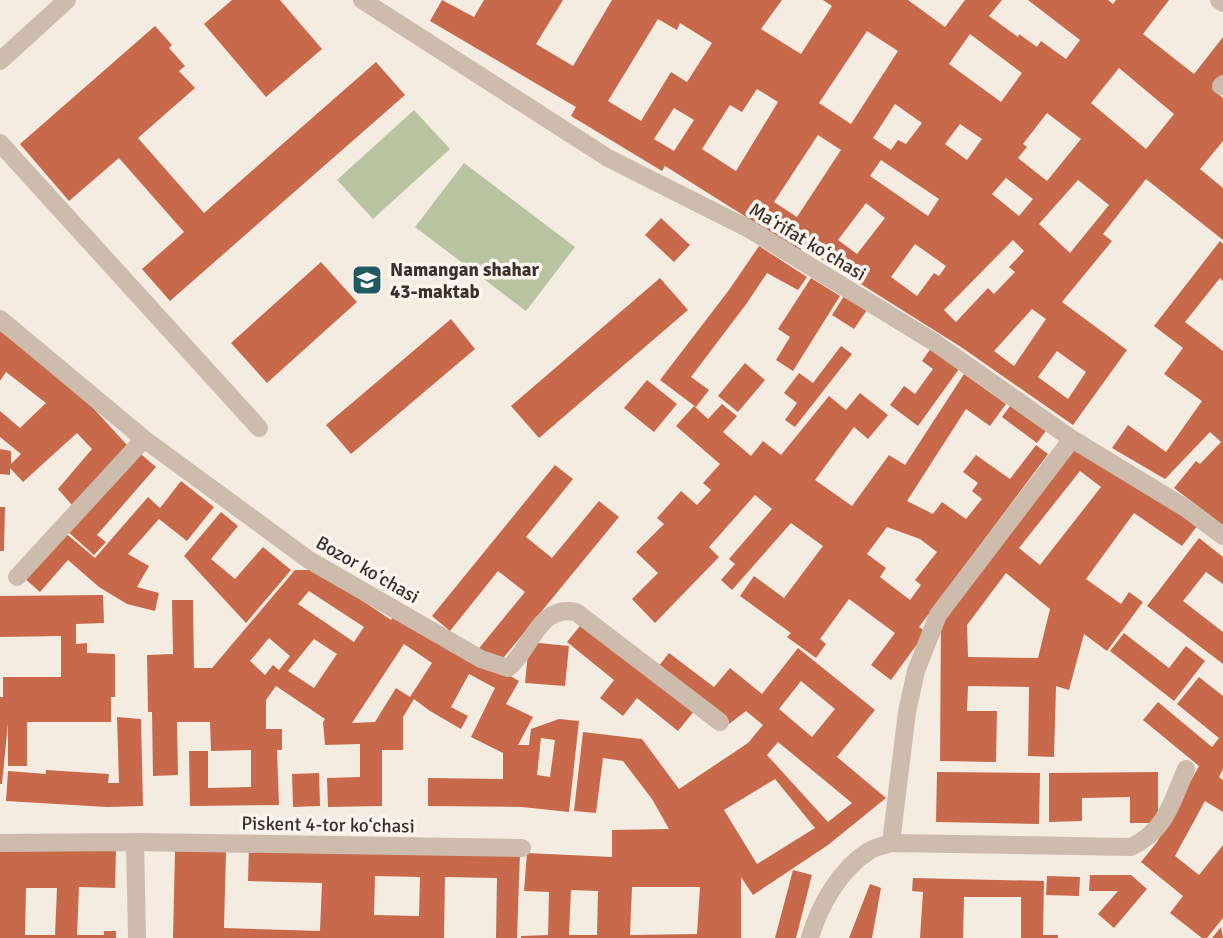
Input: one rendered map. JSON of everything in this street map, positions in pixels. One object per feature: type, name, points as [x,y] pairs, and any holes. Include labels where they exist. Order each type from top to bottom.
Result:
[{"type":"street","points":[[0,61],[67,0]]},
{"type":"street","name":"Maʻrifat koʻchasi","points":[[362,0],[608,158],[751,230],[934,342],[1072,439],[1187,509],[1223,536]]},
{"type":"street","points":[[0,143],[259,428]]},
{"type":"street","name":"Bozor koʻchasi","points":[[0,319],[144,439],[309,560],[481,659],[508,668],[517,660],[528,640],[551,616],[567,610],[576,612],[720,722]]},
{"type":"street","points":[[17,577],[144,439]]},
{"type":"street","points":[[891,844],[907,712],[916,671],[938,615],[1072,439]]},
{"type":"street","points":[[810,938],[825,900],[849,868],[870,850],[891,844],[1131,848],[1157,831],[1186,769]]},
{"type":"street","points":[[135,842],[137,938]]},
{"type":"street","name":"Piskent 4-tor koʻchasi","points":[[0,843],[135,842],[522,848]]},
{"type":"green space","points":[[414,110],[450,149],[373,219],[337,180]]},
{"type":"green space","points":[[464,163],[575,247],[526,311],[415,227]]},
{"type":"building","points":[[232,0],[280,0],[322,49],[266,97],[204,24]]},
{"type":"building","points":[[442,0],[474,17],[484,0],[563,0],[536,44],[573,66],[612,0],[782,0],[761,29],[801,54],[832,6],[823,0],[908,0],[945,27],[965,0],[1002,0],[989,16],[1018,37],[1019,34],[1037,47],[1041,41],[1066,59],[1080,40],[1028,0],[1108,0],[1113,4],[1116,0],[1169,0],[1143,34],[1194,74],[1223,37],[1223,74],[1212,89],[1223,98],[1223,141],[1200,169],[1223,188],[1223,240],[1146,179],[1103,234],[1112,241],[1062,302],[1127,350],[1073,425],[961,347],[802,247],[800,251],[665,166],[662,171],[571,116],[576,107],[430,21]],"holes":[[[658,19],[677,30],[680,23],[712,43],[687,82],[671,72],[641,121],[608,101]],[[867,31],[898,51],[851,124],[819,103]],[[970,34],[1022,73],[1001,102],[949,64]],[[1119,68],[1174,114],[1146,149],[1091,103]],[[757,89],[778,102],[736,171],[702,149],[730,105],[742,112]],[[895,104],[922,123],[906,144],[898,140],[891,150],[873,138]],[[674,108],[694,120],[674,151],[654,139]],[[1047,113],[1081,139],[1047,181],[1018,158],[1027,147],[1023,144]],[[960,124],[982,139],[967,160],[945,144]],[[818,135],[841,150],[797,217],[774,202]],[[881,160],[939,199],[928,216],[870,176]],[[1006,178],[1033,199],[1019,216],[992,194]],[[1078,180],[1109,205],[1070,253],[1039,224]],[[866,203],[885,218],[857,254],[838,240]],[[1013,240],[1024,251],[1009,267],[1015,272],[994,294],[988,288],[956,322],[944,310]],[[915,244],[946,266],[939,276],[934,273],[917,296],[891,277]],[[1032,309],[1046,319],[1014,366],[994,351]],[[1057,351],[1086,372],[1068,399],[1038,377]]]},
{"type":"building","points":[[155,26],[172,45],[169,48],[185,66],[179,71],[195,88],[138,138],[204,213],[376,62],[405,95],[170,301],[142,269],[184,232],[119,158],[69,201],[20,144]]},
{"type":"building","points":[[661,218],[690,245],[674,262],[645,235]]},
{"type":"building","points":[[1220,241],[1223,244],[1223,281],[1220,278],[1185,322],[1223,351],[1223,525],[1174,488],[1196,461],[1200,464],[1221,442],[1210,432],[1165,479],[1112,448],[1128,425],[1166,452],[1202,401],[1164,374],[1183,348],[1154,326]]},
{"type":"building","points":[[759,246],[807,277],[798,290],[767,273],[691,377],[709,390],[696,407],[660,380]]},
{"type":"building","points":[[321,262],[357,302],[267,383],[231,343]]},
{"type":"building","points":[[660,278],[688,310],[539,438],[511,406]]},
{"type":"building","points":[[811,278],[840,296],[793,371],[776,360],[790,337],[778,329]]},
{"type":"building","points":[[844,296],[867,310],[854,329],[832,315]]},
{"type":"building","points":[[451,319],[475,349],[351,454],[326,425]]},
{"type":"building","points":[[0,331],[83,397],[127,445],[72,505],[58,489],[92,449],[77,433],[23,482],[10,468],[10,475],[0,474],[0,449],[11,451],[11,464],[21,454],[0,437],[0,411],[20,428],[46,403],[6,372],[0,381]]},
{"type":"building","points":[[841,346],[852,354],[795,427],[785,420],[797,403],[784,393],[799,373],[813,383]]},
{"type":"building","points":[[931,348],[959,369],[918,426],[890,405],[904,386],[915,394],[933,369],[922,361]]},
{"type":"building","points":[[745,363],[765,380],[738,412],[718,396]]},
{"type":"building","points":[[964,374],[1006,404],[990,426],[966,409],[907,501],[933,514],[942,502],[966,519],[982,499],[972,491],[978,483],[963,472],[976,455],[1010,479],[1036,445],[1048,454],[919,627],[926,632],[891,680],[871,665],[895,633],[849,599],[820,639],[826,644],[816,658],[787,637],[791,633],[740,596],[754,576],[784,598],[823,546],[791,523],[732,590],[721,580],[735,564],[729,559],[772,509],[755,495],[709,547],[719,557],[655,623],[632,599],[658,573],[636,552],[664,524],[657,518],[681,491],[697,505],[711,490],[703,483],[720,464],[676,426],[694,406],[708,419],[722,404],[737,416],[723,432],[751,456],[763,441],[781,455],[829,396],[846,410],[860,393],[888,415],[868,439],[854,427],[815,480],[852,506],[889,455],[905,465]],"holes":[[[887,527],[920,539],[937,552],[915,580],[921,585],[910,600],[880,577],[886,568],[867,554]]]},
{"type":"building","points":[[647,380],[677,404],[654,432],[624,408]]},
{"type":"building","points":[[1013,402],[1048,428],[1037,443],[1002,417]]},
{"type":"building","points":[[1074,445],[1198,525],[1182,546],[1134,513],[1086,579],[1121,604],[1129,592],[1143,602],[1107,651],[1084,634],[1069,690],[1056,686],[1054,757],[1028,756],[1029,687],[968,686],[967,711],[997,711],[996,762],[940,761],[941,613]],"holes":[[[1080,471],[1101,487],[1040,565],[1019,548]],[[1006,573],[1050,609],[1038,658],[968,657],[967,625]]]},
{"type":"building","points":[[136,450],[156,467],[97,535],[106,542],[94,555],[66,530]]},
{"type":"building","points":[[555,465],[573,479],[526,537],[552,558],[599,501],[619,517],[504,657],[497,659],[476,652],[525,592],[498,571],[450,631],[432,616]]},
{"type":"building","points":[[181,481],[214,507],[187,541],[159,519],[128,554],[149,566],[137,587],[159,593],[155,611],[127,604],[99,587],[68,560],[40,592],[23,577],[63,531],[95,558],[148,497],[160,508]]},
{"type":"building","points":[[0,507],[5,507],[4,551],[0,551]]},
{"type":"building","points":[[221,512],[238,526],[211,559],[235,579],[263,547],[291,570],[246,623],[184,556]]},
{"type":"building","points":[[1199,538],[1223,557],[1223,584],[1206,572],[1183,601],[1223,632],[1223,664],[1147,606]]},
{"type":"building","points":[[295,570],[317,570],[391,620],[396,611],[519,681],[506,704],[533,717],[518,745],[529,745],[531,729],[559,719],[579,721],[569,812],[522,807],[428,806],[428,778],[503,779],[503,753],[471,737],[495,688],[469,674],[451,707],[468,716],[461,729],[414,699],[403,717],[403,750],[382,750],[382,806],[328,807],[327,778],[360,777],[360,744],[325,745],[325,719],[276,686],[266,700],[266,729],[282,729],[282,750],[277,750],[279,805],[190,806],[189,751],[208,751],[208,788],[251,787],[251,750],[211,751],[210,722],[177,722],[178,775],[153,776],[152,712],[148,712],[147,655],[173,654],[172,600],[193,600],[194,668],[212,668]],"holes":[[[309,591],[364,627],[354,642],[298,604]],[[269,638],[290,656],[279,670],[273,665],[265,675],[250,661]],[[314,639],[337,654],[314,688],[288,671]],[[404,644],[432,663],[410,697],[396,688],[375,722],[352,723]],[[541,738],[555,740],[550,777],[537,775]]]},
{"type":"building","points":[[103,595],[104,623],[76,624],[76,644],[87,643],[87,653],[115,654],[115,697],[111,697],[111,722],[27,722],[27,766],[8,766],[8,723],[0,784],[0,697],[3,697],[3,677],[61,677],[61,636],[0,637],[0,596]]},
{"type":"building","points":[[584,621],[695,710],[678,731],[637,698],[623,716],[600,698],[614,680],[567,642]]},
{"type":"building","points":[[1124,633],[1169,668],[1186,646],[1205,661],[1174,701],[1110,651]]},
{"type":"building","points":[[529,642],[569,646],[565,686],[525,683]]},
{"type":"building","points":[[798,648],[875,710],[837,757],[886,798],[828,845],[753,895],[741,877],[741,938],[521,938],[548,935],[549,892],[524,891],[527,853],[612,857],[612,830],[669,829],[652,799],[623,761],[603,758],[596,813],[574,811],[583,732],[642,739],[679,789],[748,743],[763,725],[746,711],[729,724],[658,667],[669,653],[714,687],[730,668],[762,694]],"holes":[[[801,681],[835,709],[812,737],[779,709]],[[778,742],[852,803],[828,822],[767,755]],[[775,779],[815,828],[757,864],[724,810]],[[632,887],[700,887],[697,934],[630,935]],[[571,890],[598,891],[597,935],[569,935]]]},
{"type":"building","points":[[1199,677],[1223,696],[1223,769],[1219,777],[1223,780],[1223,812],[1205,801],[1175,856],[1199,875],[1223,845],[1223,918],[1207,938],[1202,938],[1170,913],[1183,896],[1141,862],[1157,842],[1199,766],[1143,720],[1158,702],[1212,747],[1219,738],[1177,704]]},
{"type":"building","points":[[117,717],[141,719],[143,806],[107,807],[6,801],[8,771],[46,774],[46,770],[109,774],[108,783],[119,783]]},
{"type":"building","points":[[937,772],[1040,773],[1039,824],[936,822]]},
{"type":"building","points":[[1158,772],[1158,823],[1130,823],[1130,797],[1082,798],[1082,821],[1049,822],[1049,773]]},
{"type":"building","points":[[319,773],[320,806],[293,807],[292,774]]},
{"type":"building","points":[[249,845],[520,852],[517,938],[496,938],[497,878],[445,877],[444,938],[173,938],[175,851],[226,852],[224,928],[320,931],[322,883],[248,881]],"holes":[[[375,876],[420,877],[419,916],[374,915]]]},
{"type":"building","points":[[0,848],[116,851],[115,888],[79,887],[77,935],[104,935],[104,931],[116,931],[116,938],[0,938]],"holes":[[[26,888],[57,888],[55,935],[25,935]]]},
{"type":"building","points":[[793,870],[812,875],[796,938],[775,938]]},
{"type":"building","points":[[1090,875],[1131,875],[1147,889],[1114,928],[1098,914],[1118,891],[1089,891]]},
{"type":"building","points":[[1047,876],[1080,877],[1079,896],[1046,895]]},
{"type":"building","points":[[913,878],[1044,881],[1043,935],[1058,935],[1058,938],[1021,938],[1021,897],[964,897],[963,938],[920,938],[923,892],[912,891]]},
{"type":"building","points":[[870,884],[881,888],[872,938],[849,938]]},
{"type":"building","points":[[1221,927],[1223,938],[1212,938]]},
{"type":"place","name":"Namangan shahar 43-maktab","points":[[367,280]]}]
